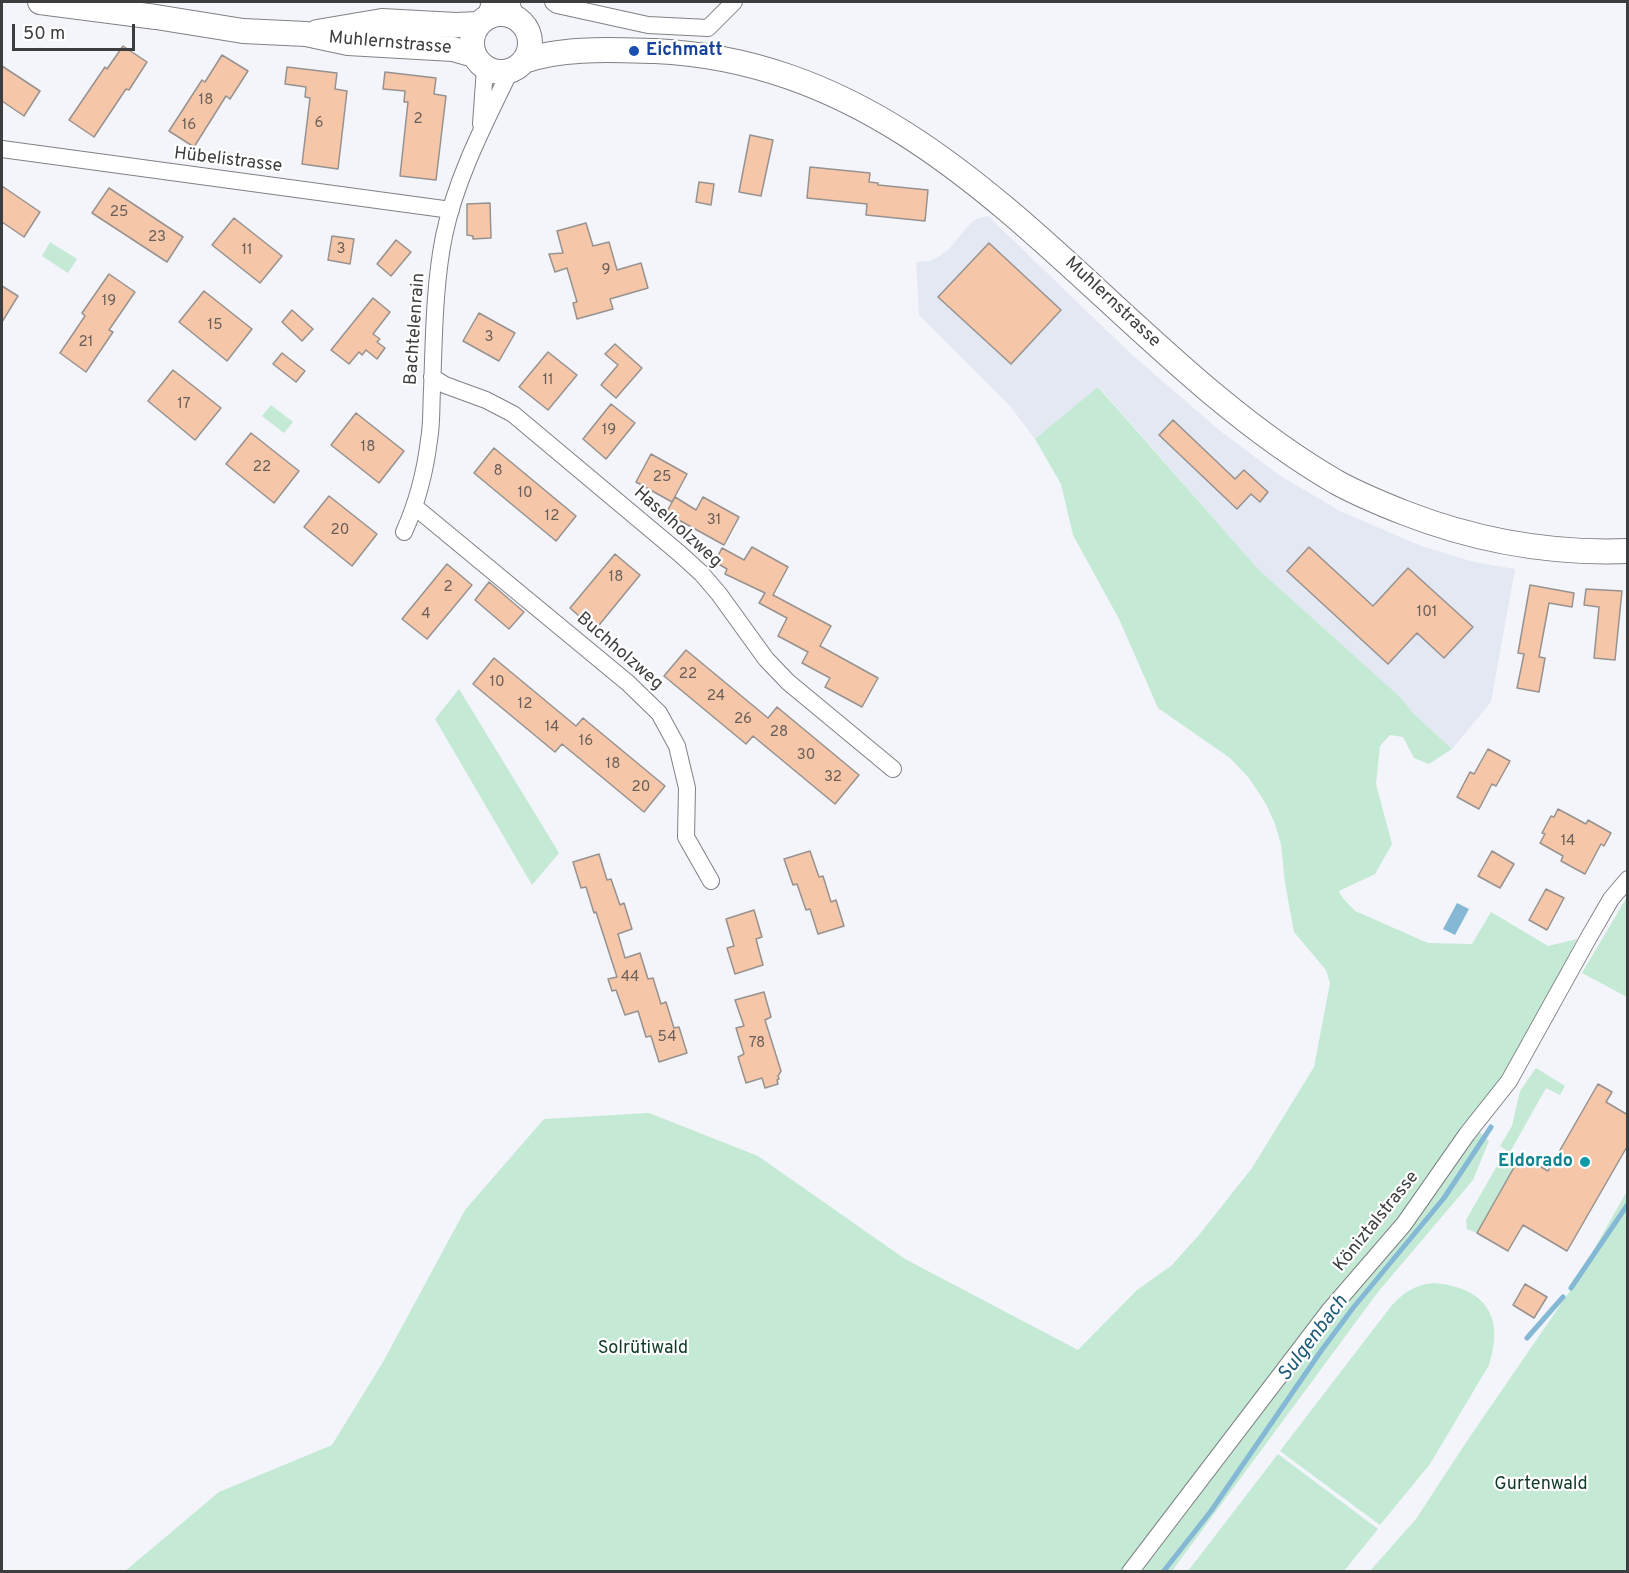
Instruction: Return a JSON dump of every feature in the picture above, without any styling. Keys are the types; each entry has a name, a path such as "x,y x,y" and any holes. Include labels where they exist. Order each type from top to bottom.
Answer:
{"street":[{"name":"Muhlernstrasse","path":"39,2 156,16 243,31 306,34 348,43 453,49 496,72 517,66 536,56 598,49 688,54 754,66 819,88 886,122 946,160 1033,230 1158,347 1252,425 1318,471 1359,493 1435,525 1499,542 1563,551 1628,551"},
{"path":"553,2 557,5 648,25 708,28 734,2"},
{"name":"Muhlernstrasse","path":"306,34 382,21 456,25 485,15 500,14 518,17 539,35 598,49"},
{"name":"Muhlernstrasse","path":"479,61 472,39 485,15"},
{"path":"517,66 530,47 518,17"},
{"name":"Bachtelenrain","path":"479,61 480,131"},
{"name":"Bachtelenrain","path":"404,532 415,507 424,475 430,438 436,297 444,237 451,210 480,131 517,66"},
{"name":"Hübelistrasse","path":"2,149 91,163 451,210"},
{"name":"Haselholzweg","path":"432,376 445,385 486,400 513,414 680,553 707,580 766,659 788,682 893,769"},
{"name":"Buchholzweg","path":"415,507 628,683 658,713 672,734 681,758 687,796 686,837 711,881"},
{"name":"Köniztalstrasse","path":"1130,1572 1329,1311 1404,1224 1467,1134 1509,1081 1598,921 1611,899 1628,879"}],"shaded area":[{"path":"988,216 1130,353 1219,430 1279,475 1340,511 1421,546 1474,562 1515,569 1491,702 1452,749 1400,698 1259,570 1099,387 1035,439 1010,406 919,315 916,262 929,261 938,257 949,249 974,220"}],"green space":[{"path":"50,242 77,259 68,273 42,256"},
{"name":"Solrütiwald","path":"1098,387 1259,570 1401,698 1412,712 1452,749 1429,764 1414,758 1403,737 1390,735 1380,746 1376,784 1392,844 1375,874 1339,891 1344,899 1355,911 1428,943 1472,944 1491,912 1548,946 1577,939 1524,1043 1474,1127 1489,1141 1473,1180 1378,1292 1172,1571 124,1572 219,1492 332,1445 383,1362 465,1210 544,1119 649,1113 758,1156 905,1259 1078,1350 1137,1290 1171,1266 1199,1235 1252,1168 1314,1067 1330,983 1326,970 1294,932 1281,844 1266,804 1249,778 1230,758 1158,708 1119,619 1073,535 1061,484 1035,439"},
{"path":"271,405 293,422 284,433 262,416"},
{"path":"459,689 559,853 532,885 435,719"},
{"path":"1627,897 1628,997 1582,973"},
{"path":"1536,1068 1565,1086 1560,1095 1546,1088 1510,1152 1519,1158 1477,1233 1467,1229 1466,1220 1506,1150 1500,1146 1512,1126 1520,1091"},
{"name":"Gurtenwald","path":"1627,1191 1627,1571 1370,1571 1416,1519 1572,1288"},
{"path":"1433,1283 1466,1291 1487,1307 1494,1332 1493,1348 1489,1365 1430,1464 1380,1525 1280,1451 1392,1305 1410,1290 1420,1285"},
{"path":"1278,1454 1378,1529 1344,1571 1188,1571"}],"water":[{"path":"1457,903 1469,909 1455,935 1443,929"}],"building":[{"path":"123,46 147,62 94,137 69,120 105,67 107,69"},
{"path":"222,55 248,71 230,99 226,96 194,147 169,131 202,80 205,82"},
{"path":"2,66 40,91 24,116 2,101"},
{"path":"287,67 337,73 335,89 347,91 338,169 302,164 310,98 305,97 306,87 285,84"},
{"path":"385,72 436,78 434,94 446,96 436,180 400,176 408,102 404,102 405,91 383,89"},
{"path":"750,135 773,140 761,196 739,192"},
{"path":"810,167 870,173 869,182 878,183 878,185 928,190 925,221 866,215 867,204 807,198"},
{"path":"699,182 714,184 711,205 696,202"},
{"path":"2,186 40,212 24,237 2,222"},
{"path":"109,188 183,237 167,262 92,213"},
{"path":"490,203 491,238 473,239 473,236 467,235 467,204"},
{"path":"234,218 282,256 260,283 212,245"},
{"path":"586,223 593,246 609,242 617,270 641,263 648,288 610,299 613,309 577,319 573,303 577,302 567,268 555,272 549,254 563,253 557,231"},
{"path":"332,236 354,239 350,264 328,260"},
{"path":"396,240 411,252 391,276 377,264"},
{"path":"989,243 1061,310 1011,364 938,297"},
{"path":"109,274 135,292 109,330 113,332 86,372 60,353 85,316 82,313"},
{"path":"2,286 18,296 2,322"},
{"path":"204,291 252,329 227,361 179,322"},
{"path":"373,298 390,312 373,334 380,339 377,342 385,348 377,359 366,350 362,355 359,352 349,364 331,350"},
{"path":"292,310 313,329 302,341 282,322"},
{"path":"479,313 515,333 499,361 463,341"},
{"path":"615,344 642,368 616,398 601,385 618,365 605,354"},
{"path":"548,352 577,375 548,410 519,387"},
{"path":"282,353 305,371 296,382 273,364"},
{"path":"173,370 221,408 195,440 148,401"},
{"path":"611,404 635,423 606,459 583,439"},
{"path":"356,413 404,451 379,483 331,445"},
{"path":"1173,420 1235,479 1244,470 1268,492 1260,502 1251,494 1237,509 1159,435"},
{"path":"251,433 299,471 274,503 226,464"},
{"path":"494,448 576,516 556,541 474,473"},
{"path":"651,454 687,474 672,502 636,482"},
{"path":"329,496 377,534 352,566 304,527"},
{"path":"675,497 696,510 703,497 739,517 724,545 666,513"},
{"path":"752,547 788,567 773,595 831,626 820,646 878,678 862,707 825,687 830,678 802,663 808,652 778,636 787,618 759,603 765,593 725,574 727,569 715,562 722,548 744,560"},
{"path":"1309,547 1373,606 1408,568 1473,627 1444,658 1417,633 1388,664 1287,571"},
{"path":"615,554 640,575 595,630 570,608"},
{"path":"447,564 472,585 427,639 402,619"},
{"path":"489,582 524,612 509,629 475,600"},
{"path":"1530,585 1574,593 1572,607 1549,603 1539,657 1545,658 1539,692 1517,688 1524,654 1518,653"},
{"path":"1586,589 1622,591 1615,660 1594,658 1599,607 1584,605"},
{"path":"686,650 768,718 777,707 859,775 835,804 753,736 746,744 664,676"},
{"path":"494,658 576,726 583,718 665,786 644,812 562,744 555,752 473,684"},
{"path":"1488,749 1510,761 1496,786 1492,784 1479,809 1457,797 1470,772 1474,774"},
{"path":"1558,809 1586,824 1588,820 1611,833 1604,846 1601,844 1585,874 1561,861 1563,856 1540,843 1545,834 1542,833 1551,816 1554,817"},
{"path":"810,851 819,877 823,876 831,902 836,900 844,926 818,934 810,909 806,910 797,884 793,885 784,859"},
{"path":"1492,851 1514,864 1500,888 1478,876"},
{"path":"599,854 607,880 611,879 620,905 624,903 632,929 618,934 625,958 640,953 648,979 653,978 661,1004 666,1002 674,1028 679,1027 687,1053 659,1062 651,1036 646,1037 638,1011 625,1015 616,990 612,991 608,979 617,977 596,912 594,913 586,887 581,888 573,862"},
{"path":"1546,889 1564,898 1547,930 1529,920"},
{"path":"754,910 762,937 756,939 763,965 735,974 727,948 734,946 726,919"},
{"path":"764,992 771,1017 765,1020 781,1071 777,1080 778,1084 765,1088 762,1078 746,1083 738,1057 744,1054 736,1028 744,1026 735,1000"},
{"name":"Eldorado","path":"1598,1084 1612,1092 1606,1102 1628,1115 1628,1145 1567,1251 1523,1225 1508,1251 1477,1233 1521,1155 1548,1171"},
{"path":"1525,1284 1547,1297 1534,1318 1513,1305"}],"waterway":[{"name":"Sulgenbach","path":"1163,1572 1211,1511 1353,1308 1444,1198 1491,1127"},
{"path":"1571,1288 1628,1204"},
{"path":"1527,1338 1563,1297"}],"place":[{"name":"Eichmatt","path":"634,51"},
{"name":"Eldorado","path":"1585,1162"}]}
